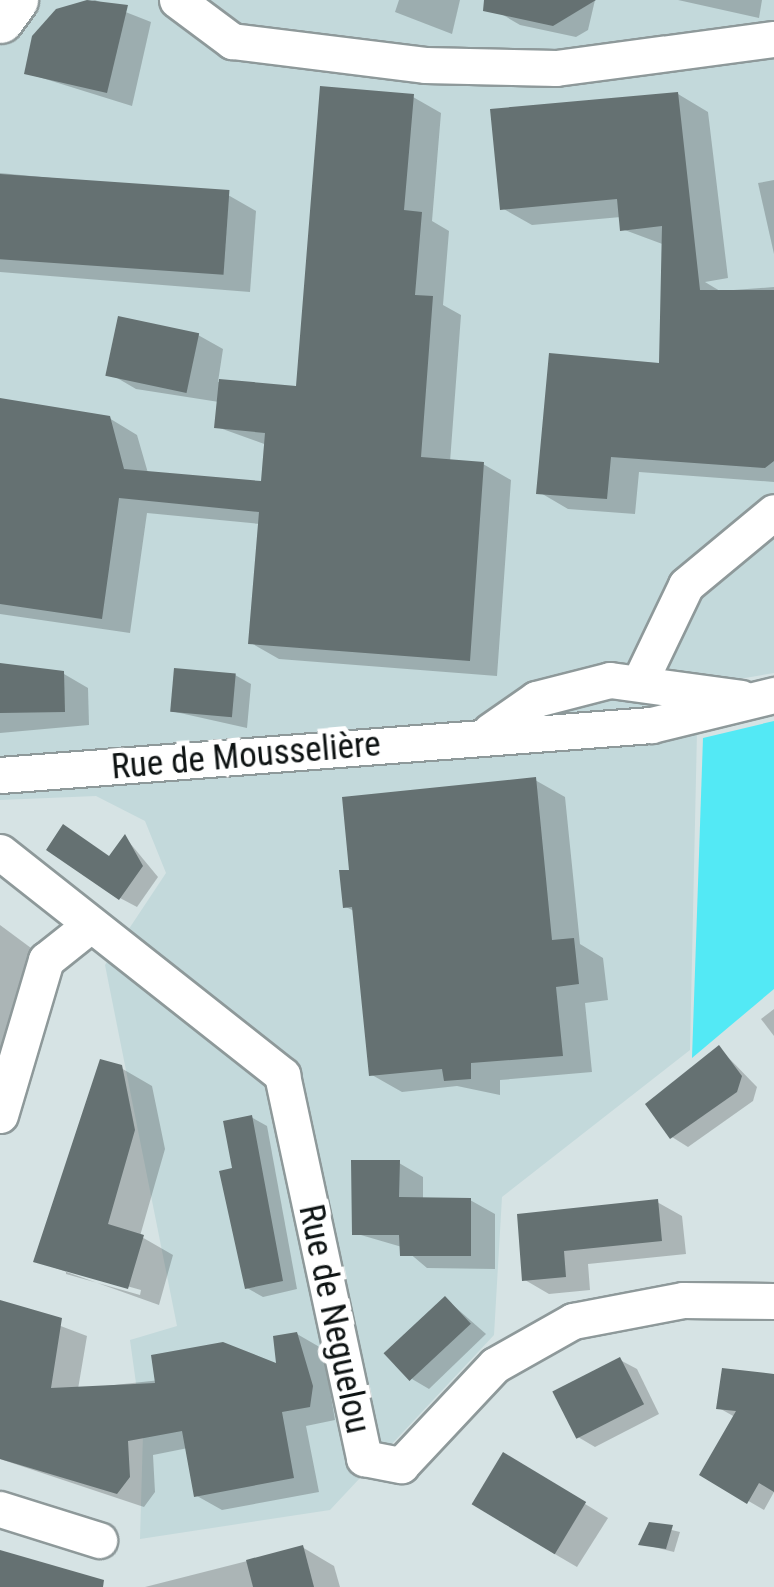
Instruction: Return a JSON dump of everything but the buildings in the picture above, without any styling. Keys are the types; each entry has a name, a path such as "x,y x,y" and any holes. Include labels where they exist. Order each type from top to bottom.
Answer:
{"main road":[{"path":"0,20 14,0"}],"street":[{"path":"177,0 232,41 425,64 556,68 774,38"},
{"path":"641,679 686,585 774,512"},
{"name":"Rue de Mousselière","path":"490,731 536,699 641,679 760,697"},
{"name":"Rue de Mousselière","path":"0,774 490,731 651,725 760,697"},
{"name":"Rue de Neguelou","path":"0,852 282,1075 364,1458 401,1465 495,1365 572,1321 684,1300 774,1302"},
{"path":"0,1115 46,960 90,925"},
{"path":"0,1509 99,1540"}],"shaded area":[{"path":"22,0 774,0 774,673 698,686 690,1050 502,1197 494,1335 330,1510 140,1539 143,1434 130,1340 177,1326 105,965 166,873 145,821 96,796 0,800 0,41"},
{"path":"774,721 774,989 692,1058 703,738"}]}
